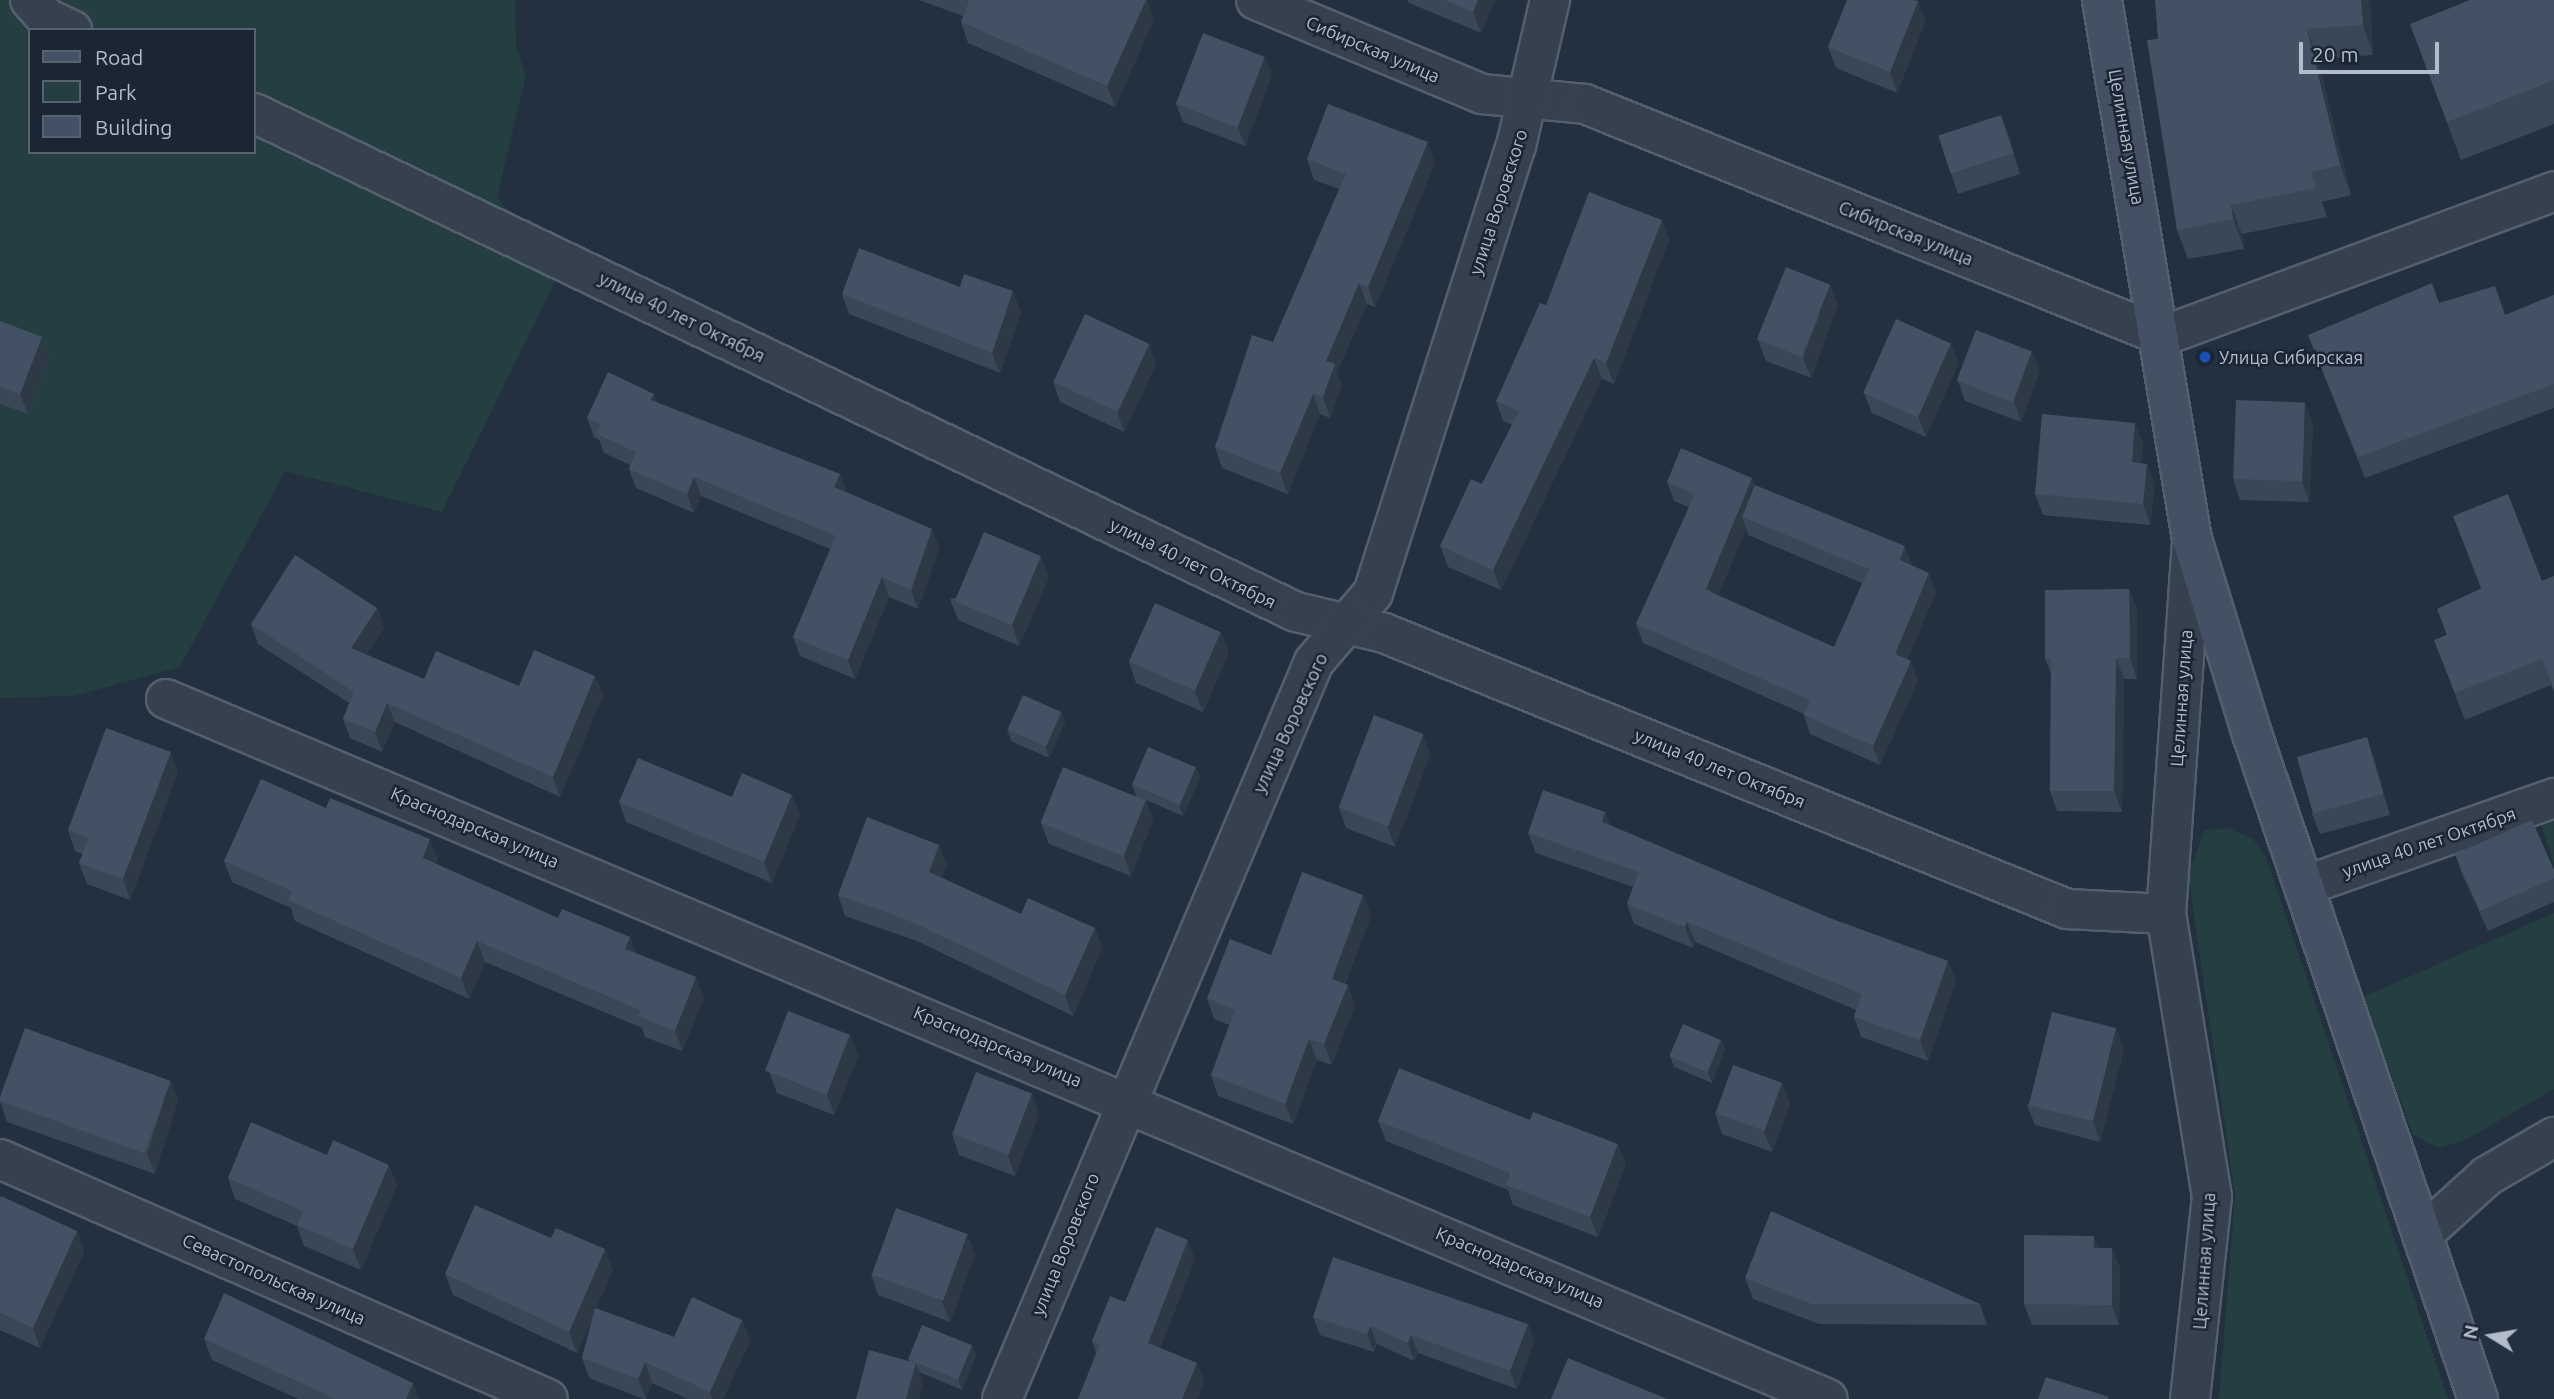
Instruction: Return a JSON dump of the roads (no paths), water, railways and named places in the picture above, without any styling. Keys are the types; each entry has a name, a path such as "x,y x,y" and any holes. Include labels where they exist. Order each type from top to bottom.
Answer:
{"street":[{"path":"30,0 46,18 68,28"},
{"name":"Сибирская улица","path":"1256,0 1482,94 1585,104 2163,336"},
{"name":"улица Воровского","path":"1002,1399 1125,1098 1314,662 1341,624 1373,593 1530,97 1550,0"},
{"name":"Целинная улица","path":"2102,0 2163,336 2192,539 2166,914 2212,1197 2190,1399"},
{"name":"улица 40 лет Октября","path":"256,114 1296,612 1384,633 2067,909 2166,914"},
{"path":"2163,336 2554,191"},
{"path":"2192,539 2304,886 2478,1399"},
{"name":"Краснодарская улица","path":"166,699 1125,1098 1828,1399"},
{"name":"улица 40 лет Октября","path":"2304,886 2554,798"},
{"path":"2422,1235 2487,1176 2554,1137"},
{"name":"Севастопольская улица","path":"0,1159 548,1399"}],"place":[{"name":"Улица Сибирская","path":"2205,357"}]}
